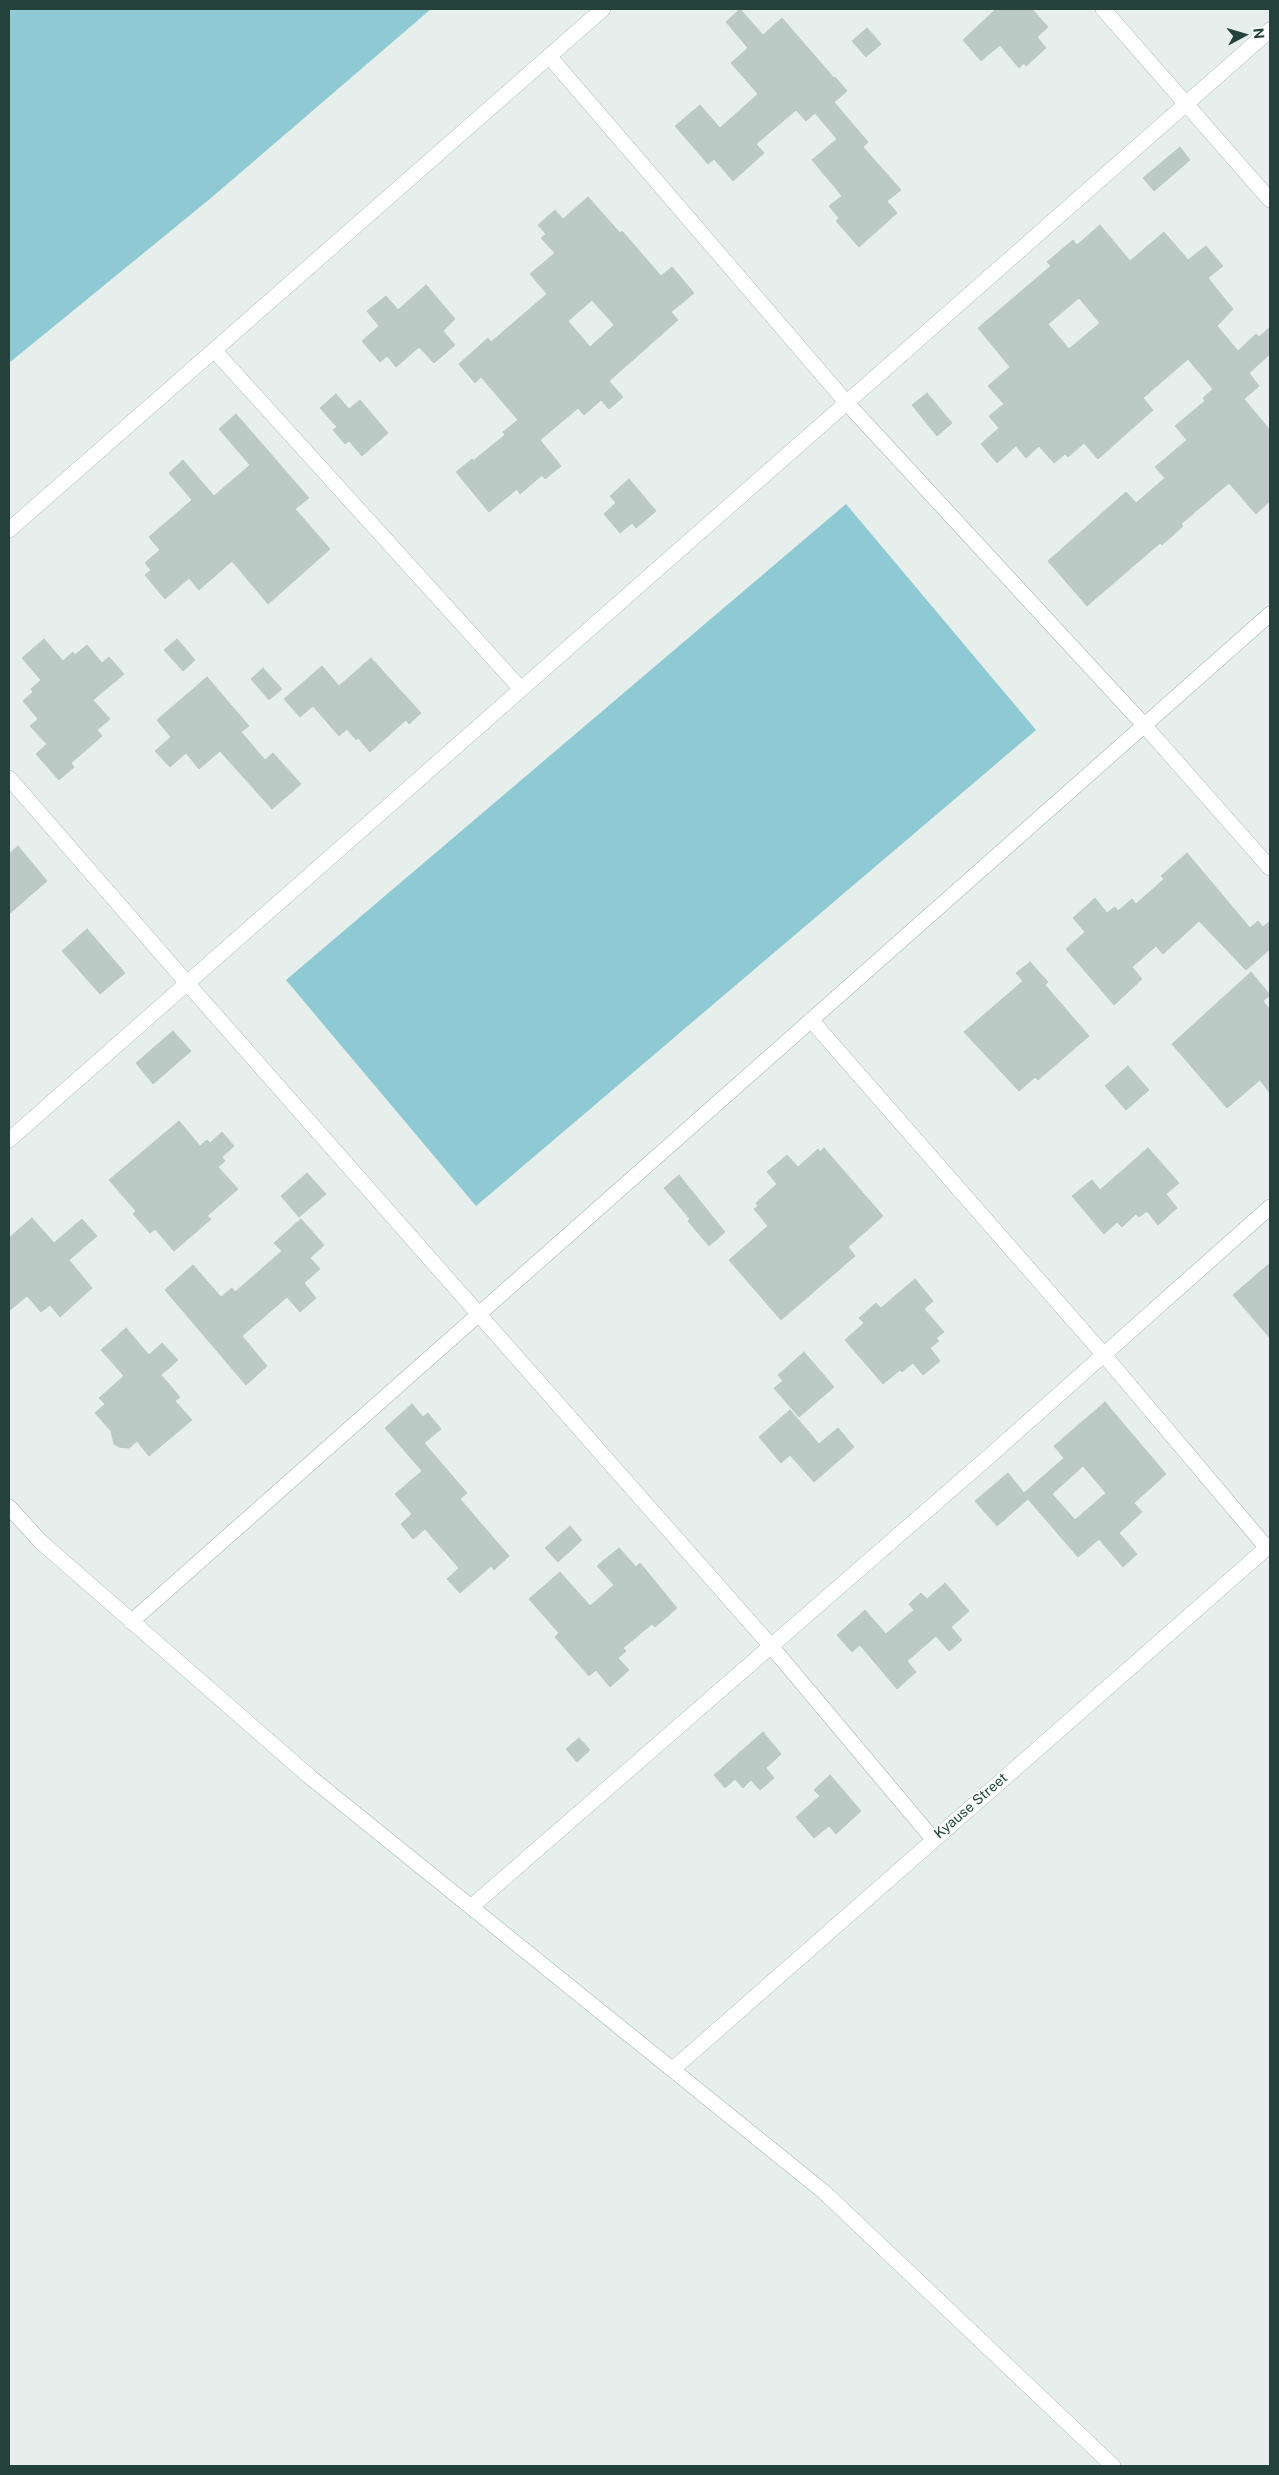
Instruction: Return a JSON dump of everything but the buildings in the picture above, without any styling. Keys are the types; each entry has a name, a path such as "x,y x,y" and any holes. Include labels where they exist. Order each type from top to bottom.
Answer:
{"street":[{"path":"9,530 603,9"},
{"path":"1103,9 1270,200"},
{"path":"9,1140 520,688 1270,30"},
{"path":"549,56 846,402 1144,725 1270,868"},
{"path":"214,350 520,688"},
{"path":"131,1622 1270,614"},
{"path":"9,778 478,1315 771,1646 934,1839"},
{"path":"811,1020 1269,1547"},
{"path":"471,1907 1104,1355 1270,1207"},
{"path":"9,1507 41,1542 310,1777 824,2192 1113,2466"},
{"name":"Kyause Street","path":"673,2069 1269,1547"}],"water":[{"path":"9,9 431,9 211,198 9,363"},
{"path":"846,504 1036,730 476,1206 286,980"}]}
